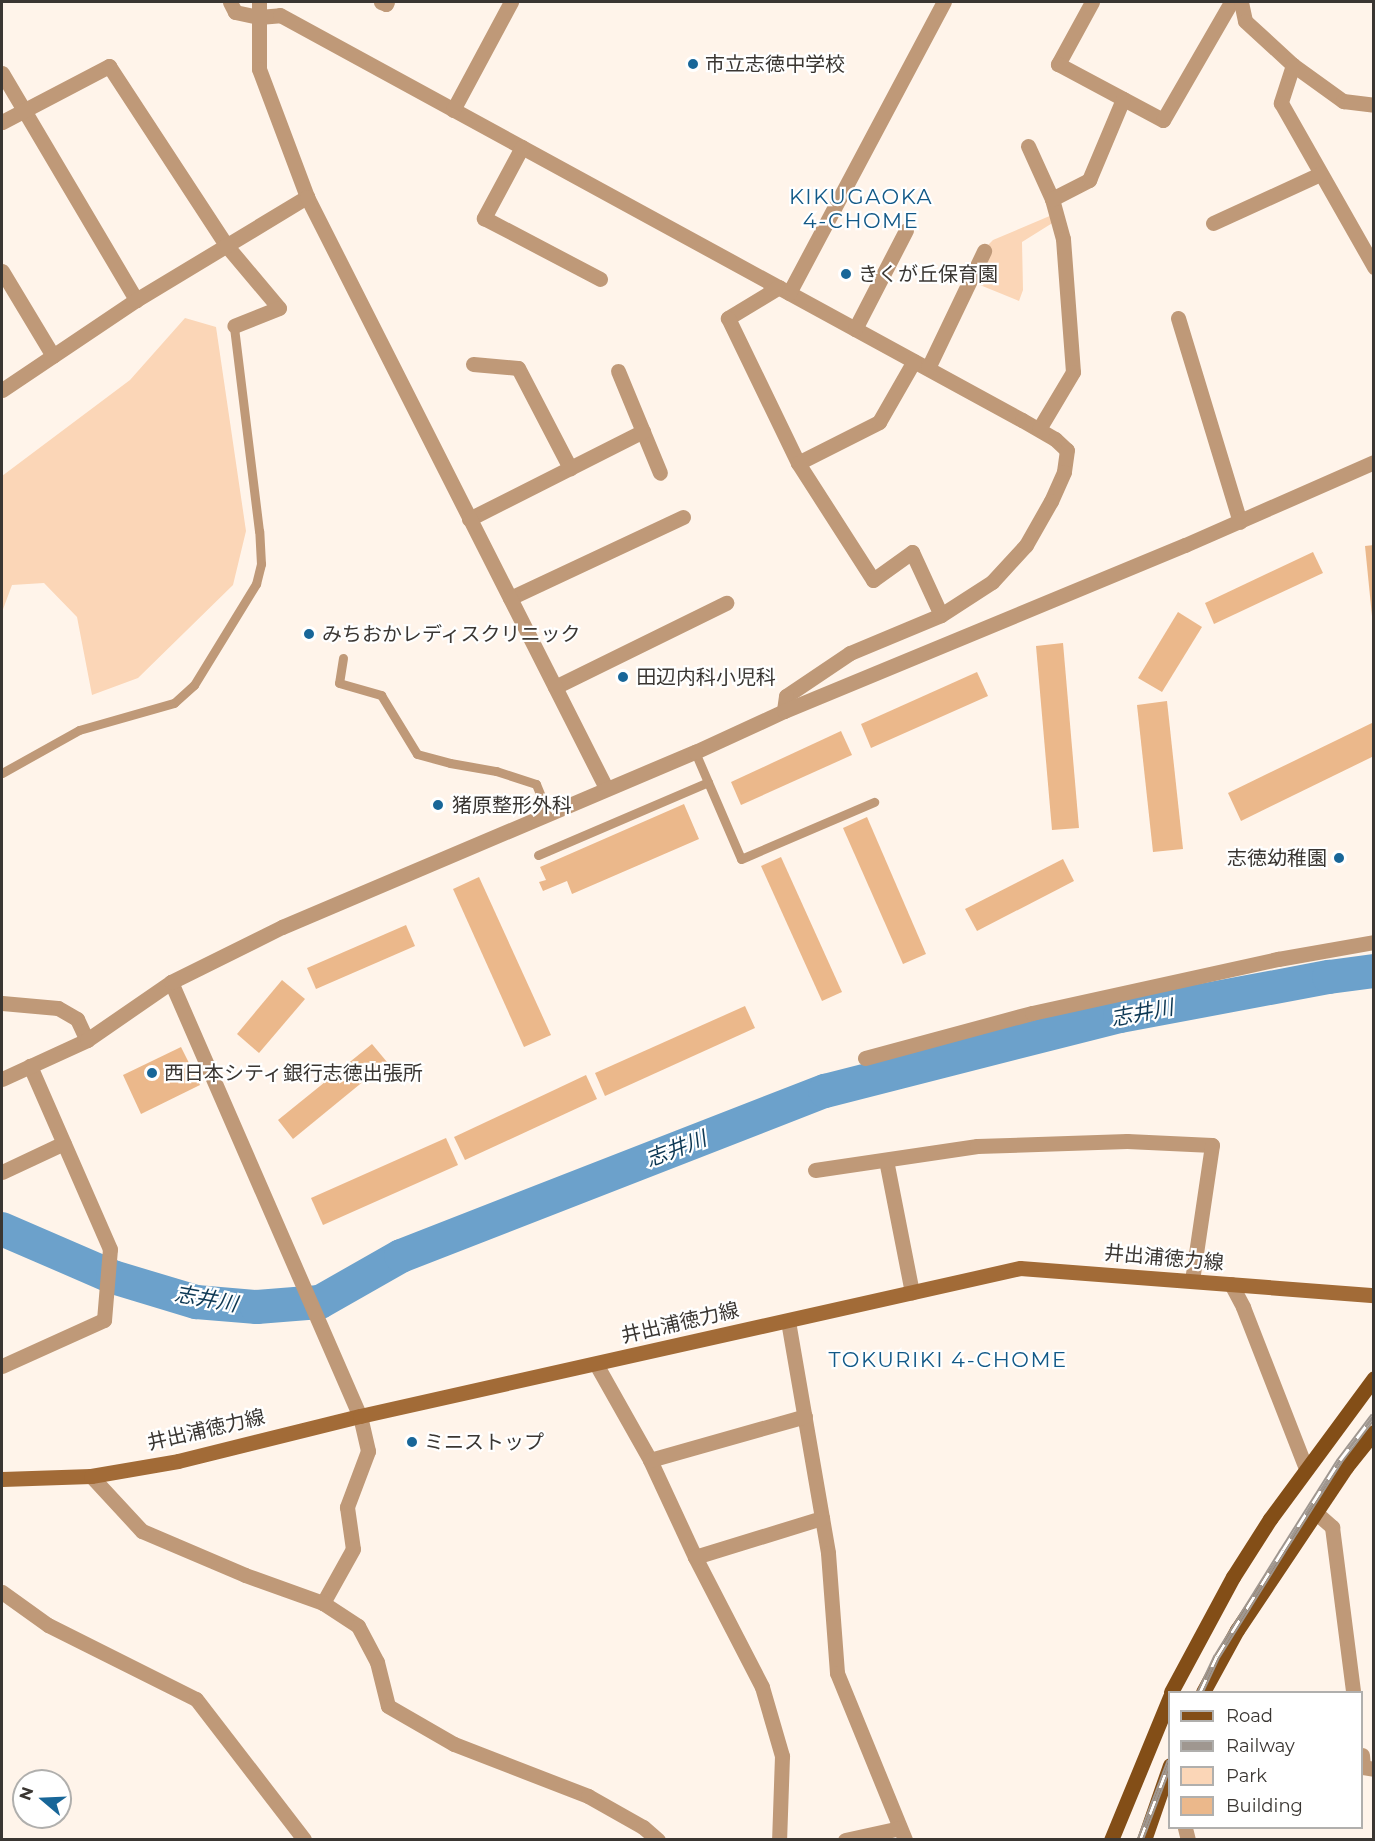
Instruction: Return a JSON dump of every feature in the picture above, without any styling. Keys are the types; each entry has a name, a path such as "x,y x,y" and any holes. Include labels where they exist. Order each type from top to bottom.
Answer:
{"main road":[{"name":"井出浦徳力線","path":"2,1479 91,1476 178,1461 360,1416 1020,1268 1374,1295"},
{"path":"1172,1691 1233,1577 1306,1469 1374,1378"},
{"path":"1204,1691 1237,1630 1315,1512 1374,1432"},
{"path":"1111,1839 1168,1699"},
{"path":"1144,1839 1168,1771"}],"street":[{"path":"230,2 235,12 259,9 280,15 1039,429 1067,450 1064,472 1051,501 1026,545 992,582 941,615 850,654 786,696 784,711"},
{"path":"381,2 386,4 387,2"},
{"path":"453,110 511,2"},
{"path":"941,615 912,552 873,580 798,463 728,318 784,290 944,2"},
{"path":"1092,2 1059,64 1162,120 1231,2"},
{"path":"1241,2 1245,21 1293,65 1343,101 1374,105"},
{"path":"259,9 259,69 307,197 606,788"},
{"path":"1293,65 1281,103 1374,267"},
{"path":"2,122 109,66 226,245 279,308 234,326"},
{"path":"2,73 136,300"},
{"path":"1052,199 1089,180 1123,99"},
{"path":"1028,146 1052,199 1063,239 1073,372 1039,429"},
{"path":"522,147 484,218 600,279"},
{"path":"1214,223 1320,174"},
{"path":"2,390 136,300 307,197"},
{"path":"855,329 906,230"},
{"path":"928,368 984,251"},
{"path":"2,271 53,356"},
{"path":"1178,318 1240,522"},
{"path":"798,463 879,422 914,361"},
{"path":"473,364 518,368 570,468"},
{"path":"618,371 660,473"},
{"path":"470,519 643,431"},
{"path":"2,1079 87,1040 171,982 282,927 695,752 784,711 1240,522 1374,462"},
{"path":"510,598 683,517"},
{"path":"555,687 726,603"},
{"path":"865,1058 1032,1013 1278,959 1374,942"},
{"path":"171,982 360,1416 368,1451 347,1506 352,1549 323,1603"},
{"path":"2,1003 58,1008 77,1019 87,1040"},
{"path":"2,1366 104,1320 110,1249 30,1066"},
{"path":"814,1170 977,1146 1127,1141 1212,1145 1192,1281"},
{"path":"2,1172 64,1143"},
{"path":"886,1160 912,1292"},
{"path":"1231,1284 1243,1307 1306,1469"},
{"path":"788,1321 833,1591 837,1673 903,1834 844,1839"},
{"path":"596,1364 650,1460 695,1557 762,1687 782,1756 779,1839"},
{"path":"650,1460 805,1416"},
{"path":"91,1476 142,1531 244,1575 323,1603 358,1626 377,1662 388,1706 454,1744 588,1796 643,1827 658,1839"},
{"path":"1315,1512 1332,1527 1353,1691"},
{"path":"695,1557 822,1518"},
{"path":"2,1592 48,1625 196,1699 304,1839"}],"lane":[{"path":"2,773 79,730 174,703 194,685 256,584 261,564 259,531 234,326"},
{"path":"343,658 339,683 381,695 417,754 450,764 496,771 536,784 548,813"},
{"path":"695,752 741,859 874,802"},
{"path":"538,855 708,782"}],"green space":[{"path":"1052,215 1054,222 1022,242 1023,290 1019,301 975,283 988,245 993,240"},
{"path":"185,318 216,327 246,531 233,585 138,678 92,695 77,617 44,583 12,585 2,612 2,476 130,380"}],"building":[{"path":"1374,545 1374,616 1372,616 1365,546"},
{"path":"1313,552 1323,573 1214,624 1205,603"},
{"path":"1178,612 1202,627 1162,692 1138,678"},
{"path":"1063,643 1079,828 1052,830 1036,646"},
{"path":"977,672 988,696 871,748 861,724"},
{"path":"1167,701 1183,849 1153,852 1137,705"},
{"path":"1374,722 1374,756 1241,821 1228,793"},
{"path":"841,731 852,755 741,805 731,782"},
{"path":"684,804 699,839 572,894 567,881 543,891 539,882 546,880 540,867"},
{"path":"867,817 926,954 903,964 843,828"},
{"path":"781,857 842,992 822,1001 761,866"},
{"path":"1063,859 1074,881 977,931 965,909"},
{"path":"479,877 551,1035 524,1047 453,889"},
{"path":"406,925 415,946 316,989 307,968"},
{"path":"282,980 305,999 259,1053 237,1034"},
{"path":"745,1006 755,1028 605,1096 595,1073"},
{"path":"372,1044 387,1062 293,1139 278,1120"},
{"path":"181,1047 200,1085 141,1114 123,1075"},
{"path":"586,1075 597,1099 465,1160 454,1137"},
{"path":"446,1138 458,1165 323,1225 311,1198"}],"waterway":[{"name":"志井川","path":"2,1229 113,1277 196,1302 257,1307 320,1302 401,1256 825,1091 1120,1016 1329,977 1374,971"}],"railway":[{"path":"1200,1691 1217,1656 1283,1550 1340,1460 1374,1415"},
{"path":"1140,1840 1168,1766"}],"place":[{"name":"市立志徳中学校","path":"693,64"},
{"name":"きくが丘保育園","path":"846,274"},
{"name":"みちおかレディスクリニック","path":"309,634"},
{"name":"田辺内科小児科","path":"623,677"},
{"name":"猪原整形外科","path":"438,805"},
{"name":"志徳幼稚園","path":"1339,858"},
{"name":"西日本シティ銀行志徳出張所","path":"152,1073"},
{"name":"ミニストップ","path":"412,1442"}],"district":[{"name":"KIKUGAOKA 4-CHOME","path":"861,209"},
{"name":"TOKURIKI 4-CHOME","path":"948,1360"}]}
